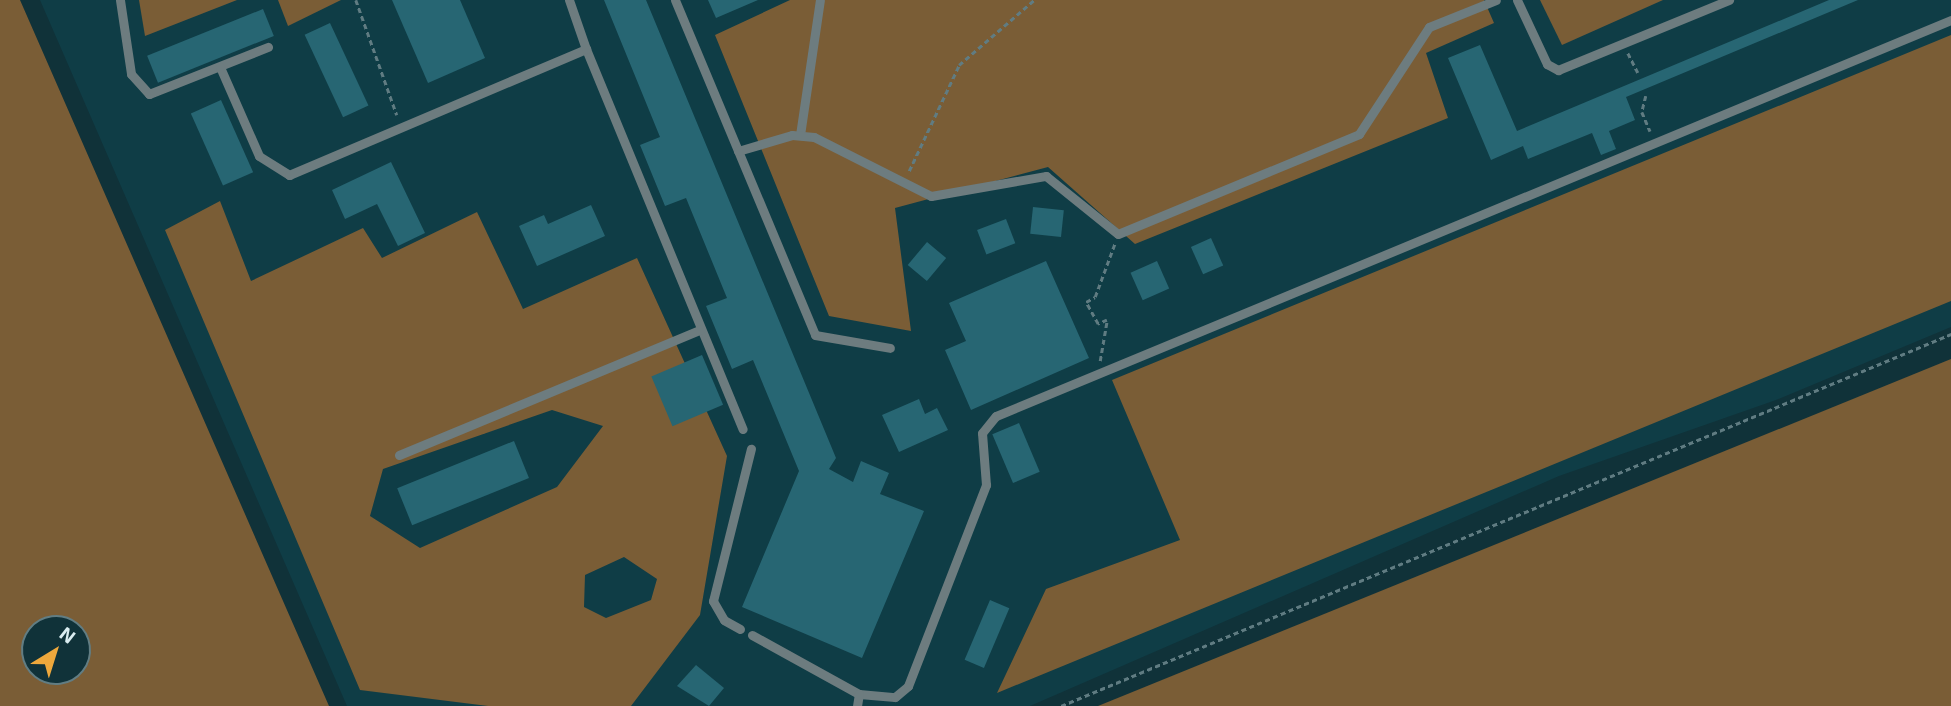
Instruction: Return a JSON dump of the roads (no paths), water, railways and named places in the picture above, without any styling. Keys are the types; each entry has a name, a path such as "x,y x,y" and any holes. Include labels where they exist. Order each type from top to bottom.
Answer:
{"lane":[{"path":"120,0 131,74 149,94 268,47"},
{"path":"569,0 586,49 743,429"},
{"path":"675,0 815,335 890,348"},
{"path":"800,135 820,0"},
{"path":"738,151 800,135 825,141 904,184 948,197 1046,176 1118,233 1359,134 1429,27 1496,0"},
{"path":"1517,0 1553,69 1623,44 1729,0"},
{"path":"752,635 859,694 895,697 908,686 986,485 986,424 1098,374 1656,145 1951,19"},
{"path":"220,67 259,156 271,169 289,175 586,49"},
{"path":"399,454 701,329"},
{"path":"740,629 724,620 713,601 751,449"},
{"path":"857,706 859,694"}]}
